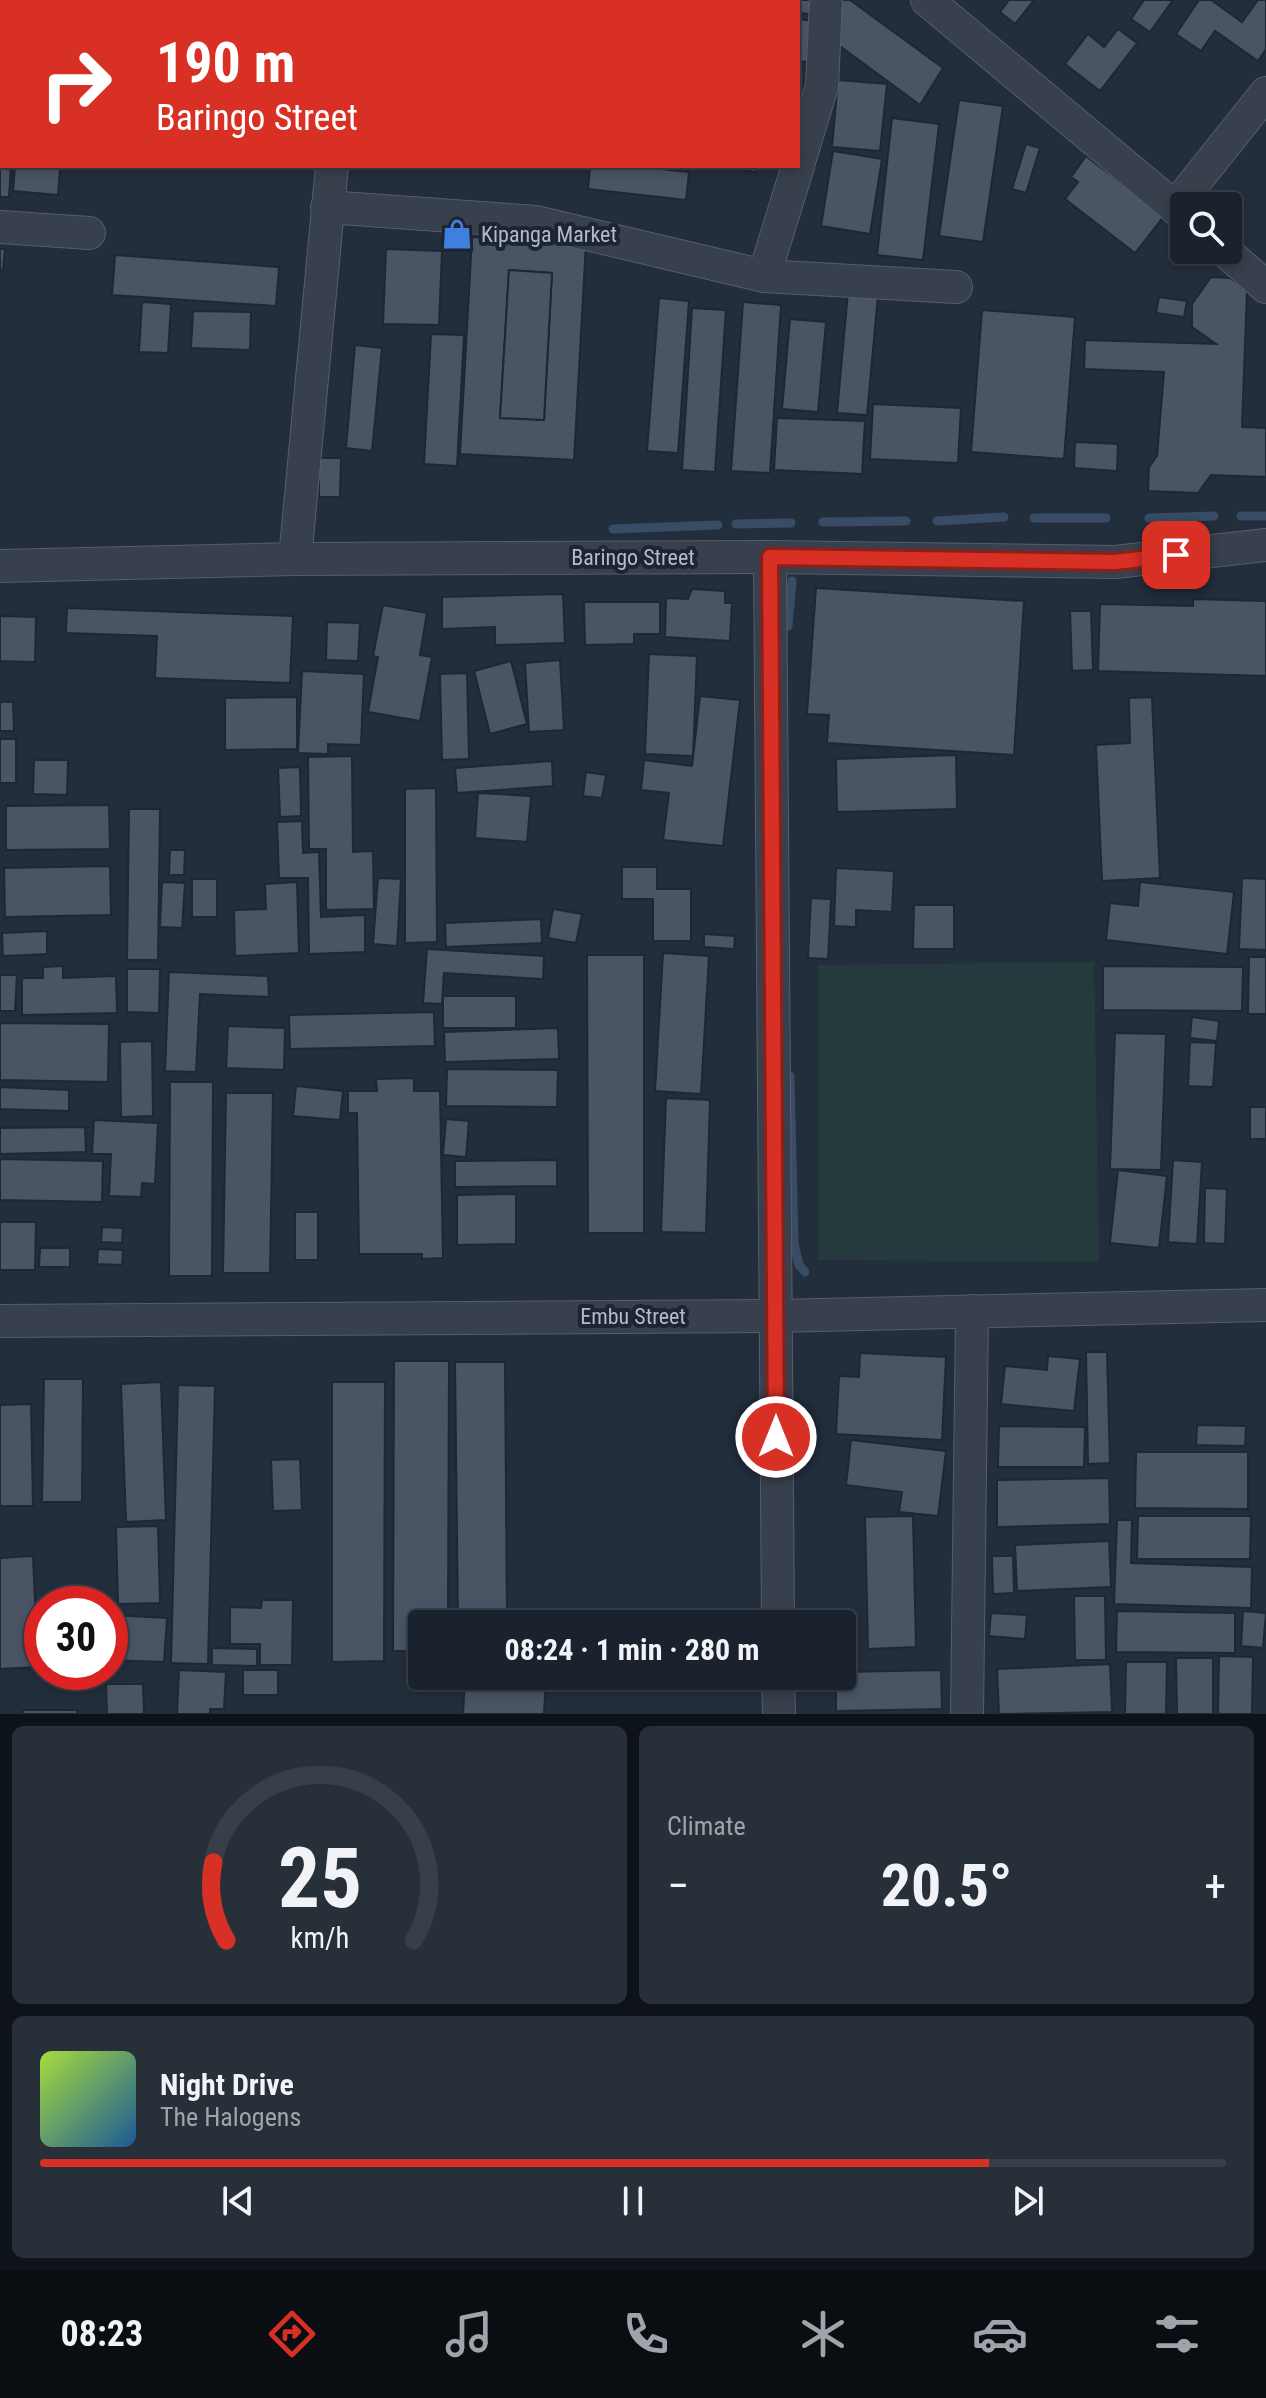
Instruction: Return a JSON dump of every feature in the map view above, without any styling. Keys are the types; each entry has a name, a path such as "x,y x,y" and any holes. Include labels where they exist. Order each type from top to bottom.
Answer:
{"street":[{"path":"800,158 822,86 826,0"},
{"path":"927,0 1170,203"},
{"path":"1193,192 1266,93"},
{"path":"295,559 332,168"},
{"path":"764,276 797,168"},
{"path":"327,207 536,222 764,276 956,287"},
{"path":"0,227 89,233"},
{"path":"1240,264 1266,287"},
{"name":"Baringo Street","path":"0,566 295,559 770,557 1115,562 1266,545"},
{"path":"770,557 778,1610"},
{"name":"Embu Street","path":"0,1321 775,1316 1266,1305"},
{"path":"967,1714 972,1311"},
{"path":"778,1690 779,1714"}],"green space":[{"path":"1094,962 1099,1262 818,1260 818,965"}],"building":[{"path":"800,0 822,0 820,15 800,13"},
{"path":"837,0 850,0 943,68 920,105 833,41"},
{"path":"1009,0 1034,0 1015,24 1000,12"},
{"path":"1144,0 1173,0 1150,32 1131,19"},
{"path":"1199,0 1211,0 1242,22 1258,0 1266,0 1266,49 1258,61 1215,31 1201,51 1176,34"},
{"path":"800,19 813,21 809,62 800,61"},
{"path":"1118,29 1137,43 1100,91 1065,64 1088,34 1104,47"},
{"path":"838,80 887,84 880,151 832,147"},
{"path":"959,100 1003,106 983,242 939,236"},
{"path":"892,118 939,124 923,260 877,255"},
{"path":"1026,144 1040,148 1026,193 1012,189"},
{"path":"833,151 882,159 870,234 821,226"},
{"path":"1086,156 1164,216 1135,253 1065,199 1078,182 1071,177"},
{"path":"0,168 11,168 9,197 0,197"},
{"path":"15,168 60,168 58,195 13,191"},
{"path":"590,168 661,168 689,172 686,200 588,189"},
{"path":"728,168 757,168 756,172"},
{"path":"472,237 586,243 574,460 460,454","holes":["509,270 552,273 544,420 500,418"]},
{"path":"0,249 5,249 3,270 0,270"},
{"path":"386,249 442,251 439,325 383,324"},
{"path":"115,255 279,267 276,306 112,295"},
{"path":"509,270 552,273 544,420 500,418"},
{"path":"1211,277 1230,278 1247,290 1242,427 1266,428 1266,477 1211,475 1198,493 1148,491 1149,467 1157,456 1164,372 1084,369 1085,340 1216,344 1192,327 1192,304"},
{"path":"848,292 878,295 867,415 837,413"},
{"path":"1159,297 1187,301 1184,317 1156,313"},
{"path":"659,298 689,301 678,453 647,451"},
{"path":"142,302 171,304 168,353 139,352"},
{"path":"743,302 781,305 770,473 731,471"},
{"path":"692,308 726,310 715,472 682,470"},
{"path":"982,310 1075,317 1064,459 971,452"},
{"path":"193,311 251,312 250,350 191,348"},
{"path":"790,319 826,322 818,412 782,409"},
{"path":"431,334 464,335 457,466 424,464"},
{"path":"355,345 382,348 372,451 346,448"},
{"path":"873,404 961,408 958,463 870,459"},
{"path":"777,418 865,421 862,474 774,470"},
{"path":"1075,442 1118,444 1117,471 1074,468"},
{"path":"319,458 341,458 340,497 319,497"},
{"path":"816,588 1024,601 1014,755 827,743 829,715 807,714"},
{"path":"692,589 725,591 725,603 732,603 730,641 665,637 666,598 688,599"},
{"path":"563,594 565,643 495,645 495,627 442,629 442,597"},
{"path":"1193,599 1266,601 1266,676 1098,671 1100,604 1193,606"},
{"path":"584,602 660,602 660,634 634,634 634,644 585,645"},
{"path":"383,605 427,613 420,655 432,657 420,721 368,712 378,657 373,656"},
{"path":"67,608 293,616 290,683 155,678 157,636 66,633"},
{"path":"1070,611 1091,611 1093,670 1072,671"},
{"path":"0,616 36,617 35,662 0,661"},
{"path":"327,622 360,623 358,661 326,660"},
{"path":"649,654 697,656 693,756 645,754"},
{"path":"560,660 564,730 529,732 525,663"},
{"path":"511,661 527,724 490,734 474,671"},
{"path":"302,671 364,674 361,745 328,744 328,754 298,753"},
{"path":"467,673 469,759 442,760 440,674"},
{"path":"700,696 740,700 723,846 663,840 669,793 641,790 644,760 692,766"},
{"path":"297,697 297,749 225,750 225,698"},
{"path":"1152,697 1160,878 1102,881 1096,745 1130,743 1129,698"},
{"path":"0,702 13,702 14,731 0,731"},
{"path":"0,739 16,739 16,783 0,783"},
{"path":"956,755 957,809 837,812 836,759"},
{"path":"352,756 353,852 373,851 374,909 326,910 326,849 309,849 308,757"},
{"path":"34,760 68,760 67,795 33,794"},
{"path":"552,761 553,786 457,793 455,768"},
{"path":"300,767 301,816 280,817 278,768"},
{"path":"586,772 606,775 602,798 583,796"},
{"path":"436,788 437,942 405,943 405,789"},
{"path":"478,793 531,796 527,842 475,838"},
{"path":"109,805 110,849 6,850 6,806"},
{"path":"129,809 160,809 158,960 127,960"},
{"path":"302,821 303,853 319,852 321,917 365,915 365,952 309,954 308,878 279,878 277,822"},
{"path":"170,850 185,850 184,875 169,875"},
{"path":"110,866 111,915 5,917 4,868"},
{"path":"622,867 657,867 657,889 691,889 691,941 653,941 653,899 622,899"},
{"path":"836,868 894,871 892,912 856,910 856,927 834,926"},
{"path":"378,878 401,879 397,946 373,944"},
{"path":"1242,878 1266,879 1266,950 1239,949"},
{"path":"192,879 217,879 217,917 192,917"},
{"path":"162,882 185,883 182,928 160,927"},
{"path":"297,882 299,953 235,956 234,910 266,909 265,884"},
{"path":"1140,882 1234,892 1227,954 1106,940 1110,903 1138,906"},
{"path":"811,898 831,899 828,959 808,958"},
{"path":"914,905 954,905 954,949 913,949"},
{"path":"553,909 582,914 576,943 548,938"},
{"path":"541,919 542,943 446,947 445,923"},
{"path":"47,931 47,954 3,956 2,933"},
{"path":"704,934 735,936 734,949 704,947"},
{"path":"427,949 544,956 543,979 444,973 442,1004 423,1003"},
{"path":"663,953 709,956 701,1094 655,1091"},
{"path":"587,955 644,955 644,1233 588,1233"},
{"path":"1249,957 1266,957 1266,1014 1248,1014"},
{"path":"63,966 63,978 116,976 117,1013 22,1015 22,978 43,978 43,967"},
{"path":"1103,966 1243,967 1242,1011 1103,1010"},
{"path":"127,969 160,969 159,1013 127,1012"},
{"path":"169,972 268,976 269,997 200,994 196,1072 165,1071"},
{"path":"0,975 17,975 15,1011 0,1011"},
{"path":"443,996 516,996 516,1028 443,1028"},
{"path":"434,1012 435,1046 290,1049 289,1015"},
{"path":"1192,1017 1219,1021 1217,1041 1190,1038"},
{"path":"0,1023 109,1024 108,1082 0,1080"},
{"path":"228,1026 285,1028 284,1070 226,1068"},
{"path":"558,1028 559,1059 445,1062 444,1032"},
{"path":"1115,1033 1166,1034 1161,1170 1110,1169"},
{"path":"152,1041 153,1116 121,1117 120,1042"},
{"path":"1190,1042 1216,1043 1213,1087 1188,1086"},
{"path":"447,1069 558,1070 557,1107 446,1106"},
{"path":"414,1078 414,1091 440,1091 443,1258 422,1259 422,1254 359,1254 357,1113 348,1113 348,1091 377,1091 376,1079"},
{"path":"170,1082 213,1082 212,1276 169,1276"},
{"path":"296,1086 343,1091 340,1120 293,1116"},
{"path":"0,1087 69,1090 69,1111 0,1109"},
{"path":"226,1093 273,1093 270,1273 223,1273"},
{"path":"666,1098 710,1100 706,1233 661,1232"},
{"path":"1250,1107 1266,1107 1266,1139 1250,1139"},
{"path":"446,1119 469,1121 466,1157 443,1155"},
{"path":"94,1120 158,1123 155,1184 142,1183 141,1197 109,1196 111,1154 92,1154"},
{"path":"85,1127 86,1152 0,1154 0,1128"},
{"path":"0,1159 103,1161 102,1202 0,1200"},
{"path":"557,1160 557,1186 455,1187 455,1161"},
{"path":"1173,1160 1202,1162 1197,1244 1168,1242"},
{"path":"1118,1170 1167,1176 1159,1248 1110,1243"},
{"path":"1205,1188 1227,1189 1225,1244 1204,1243"},
{"path":"516,1194 516,1244 457,1245 457,1195"},
{"path":"295,1212 318,1212 318,1260 295,1260"},
{"path":"0,1222 36,1222 35,1270 0,1270"},
{"path":"102,1227 123,1228 122,1243 101,1242"},
{"path":"40,1248 70,1248 70,1267 39,1267"},
{"path":"98,1249 123,1250 122,1265 97,1264"},
{"path":"1086,1352 1107,1352 1110,1463 1088,1464"},
{"path":"860,1353 946,1357 942,1440 836,1434 839,1376 859,1377"},
{"path":"1048,1356 1080,1359 1074,1411 1001,1404 1005,1366 1047,1370"},
{"path":"394,1361 449,1361 448,1610 408,1610 408,1651 393,1651"},
{"path":"455,1362 505,1362 507,1610 458,1610"},
{"path":"44,1379 83,1379 82,1502 42,1502"},
{"path":"161,1382 166,1520 126,1522 121,1384"},
{"path":"332,1382 385,1382 384,1661 332,1662"},
{"path":"178,1385 215,1386 208,1664 171,1663"},
{"path":"31,1404 33,1506 0,1506 0,1405"},
{"path":"1197,1425 1246,1426 1245,1446 1196,1445"},
{"path":"999,1426 1085,1427 1084,1467 998,1467"},
{"path":"851,1440 946,1451 938,1516 899,1512 902,1492 846,1485"},
{"path":"1136,1452 1248,1452 1248,1509 1135,1508"},
{"path":"300,1459 302,1510 273,1511 271,1460"},
{"path":"1109,1478 1110,1524 997,1527 997,1480"},
{"path":"913,1516 916,1647 868,1649 865,1517"},
{"path":"1138,1516 1251,1516 1250,1559 1137,1559"},
{"path":"1117,1520 1132,1520 1131,1563 1252,1567 1251,1608 1114,1604"},
{"path":"158,1526 160,1603 128,1604 128,1586 118,1586 116,1527"},
{"path":"1109,1541 1111,1587 1017,1591 1015,1545"},
{"path":"33,1556 34,1586 24,1586 24,1668 0,1669 0,1558"},
{"path":"992,1556 1013,1556 1014,1593 993,1594"},
{"path":"1074,1596 1105,1596 1106,1660 1075,1660"},
{"path":"262,1600 293,1600 292,1665 260,1665 260,1644 230,1644 230,1607 261,1608"},
{"path":"1117,1611 1235,1613 1235,1653 1116,1652"},
{"path":"1243,1611 1266,1613 1263,1648 1241,1646"},
{"path":"991,1613 1027,1615 1025,1639 989,1636"},
{"path":"128,1616 167,1618 164,1662 128,1661"},
{"path":"212,1648 257,1649 257,1666 212,1665"},
{"path":"1219,1656 1253,1657 1252,1714 1218,1714"},
{"path":"1176,1658 1213,1658 1213,1714 1177,1714"},
{"path":"1126,1662 1167,1662 1166,1714 1125,1714"},
{"path":"1110,1664 1112,1712 999,1714 997,1669"},
{"path":"179,1670 226,1672 224,1709 210,1709 210,1714 177,1714"},
{"path":"243,1670 278,1670 278,1695 243,1695"},
{"path":"941,1670 942,1709 836,1711 836,1690 856,1690 856,1672"},
{"path":"128,1684 143,1684 144,1714 107,1714 106,1690 128,1690"},
{"path":"464,1690 545,1690 544,1714 463,1714"},
{"path":"23,1710 77,1710 77,1714 23,1714"}],"waterway":[{"path":"1149,518 1214,516"},
{"path":"1241,516 1266,516"},
{"path":"937,521 1004,517"},
{"path":"1034,518 1106,518"},
{"path":"823,522 906,521"},
{"path":"736,524 791,523"},
{"path":"613,529 718,525"},
{"path":"788,626 792,581"},
{"path":"790,1076 794,1244 799,1265 805,1272"}],"place":[{"name":"Kipanga Market","path":"457,234"}],"route":[{"path":"776,1437 770,557 1115,562 1176,555"}]}
